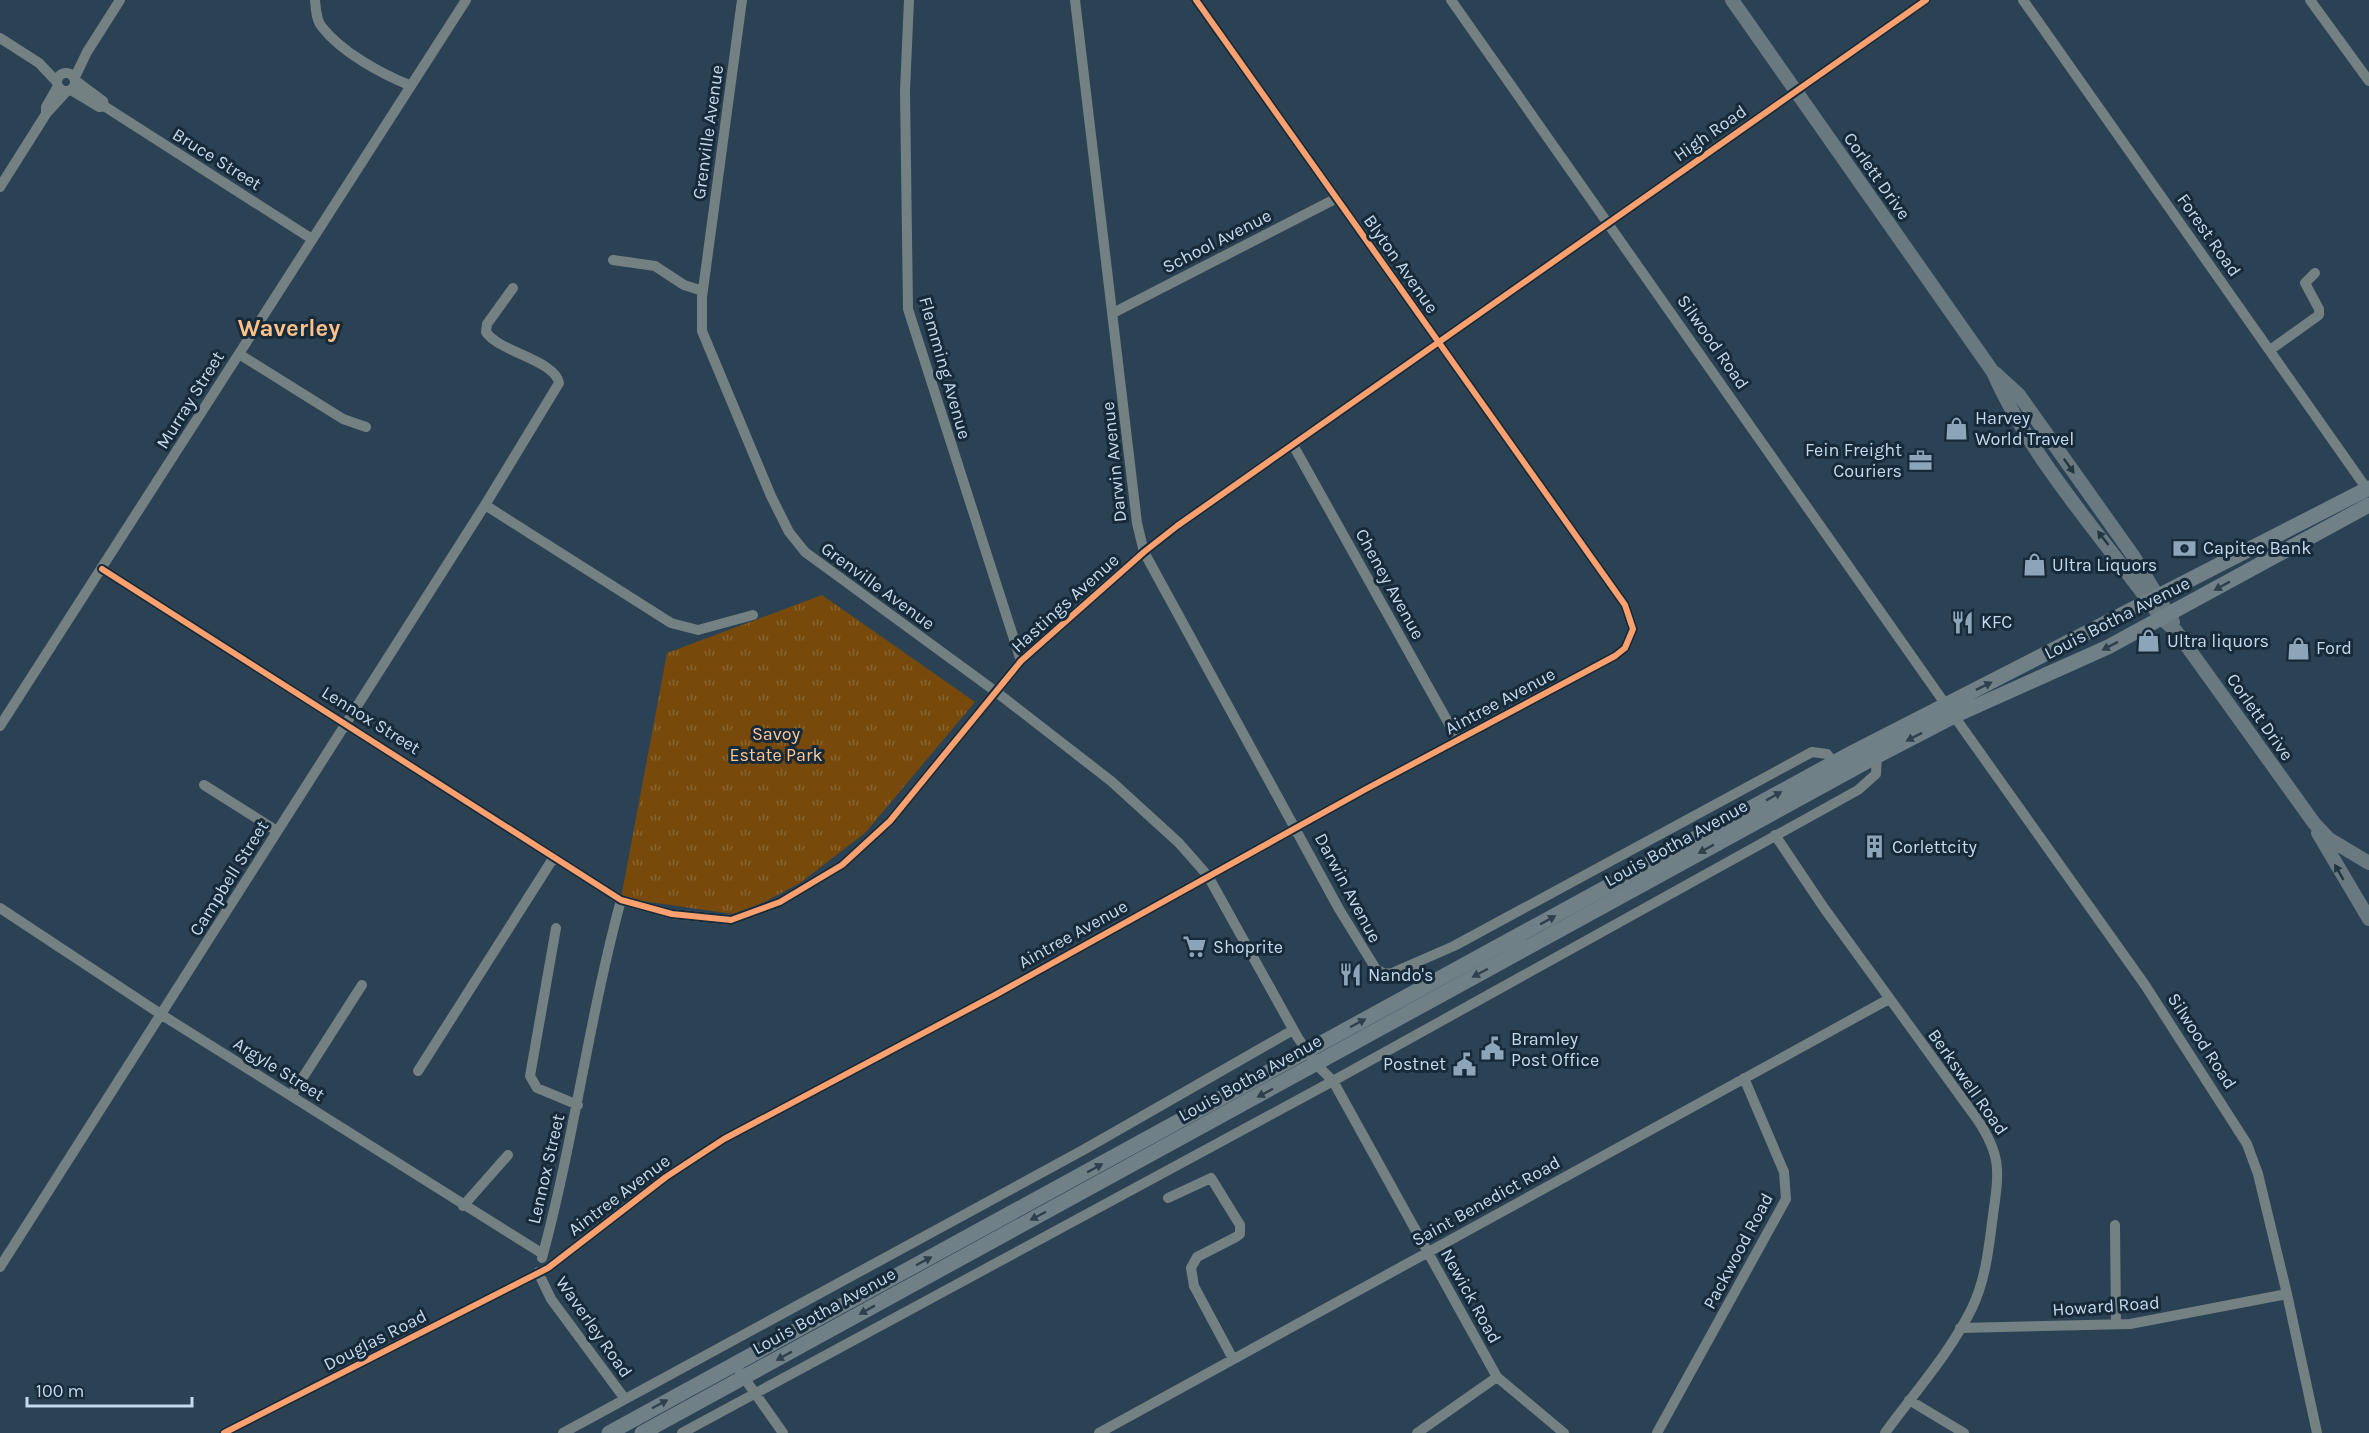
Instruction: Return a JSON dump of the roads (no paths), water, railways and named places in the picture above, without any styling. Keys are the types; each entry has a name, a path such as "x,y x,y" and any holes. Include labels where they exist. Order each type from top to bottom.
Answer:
{"main road":[{"name":"Corlett Drive","path":"1732,0 1993,372 2012,408 2051,470 2155,599 2314,823"},
{"name":"Louis Botha Avenue","path":"642,1433 1877,756 1950,710 2155,599 2368,489"},
{"name":"Louis Botha Avenue","path":"609,1433 1834,762 1950,710 2082,660 2369,505"},
{"path":"2314,823 2329,838 2369,863"},
{"path":"2314,823 2338,870 2369,919"}],"street":[{"path":"0,187 120,0"},
{"path":"315,0 317,19 337,41 383,75 410,85"},
{"name":"Murray Street","path":"0,726 466,0"},
{"name":"Grenville Avenue","path":"742,0 703,291 702,331 789,532 817,563 995,691 1137,803 1179,843 1208,876 1293,1030 1316,1064"},
{"name":"Flemming Avenue","path":"909,0 905,102 908,309 1022,661"},
{"name":"Darwin Avenue","path":"1075,0 1137,523 1144,552 1339,909 1376,969"},
{"name":"Blyton Avenue","path":"1196,0 1625,605 1633,628 1631,638"},
{"name":"Silwood Road","path":"1451,0 2145,985 2241,1133 2258,1174 2317,1433"},
{"name":"High Road","path":"1511,292 1926,0"},
{"name":"Forest Road","path":"2024,0 2368,489"},
{"path":"2310,0 2369,81"},
{"name":"Bruce Street","path":"0,38 67,82 99,107 104,106 312,239"},
{"name":"School Avenue","path":"1113,314 1337,198"},
{"path":"613,260 655,266 684,285 703,291"},
{"path":"2270,350 2319,315 2319,309 2305,283 2315,273"},
{"name":"Campbell Street","path":"0,1267 485,506 559,382 552,371 504,346 486,332 487,324 513,288"},
{"name":"Hastings Avenue","path":"621,900 672,914 723,920 750,915 780,902 842,865 872,840 907,801 995,691 1022,661 1144,552 1511,292"},
{"path":"239,354 343,419 366,427"},
{"name":"Cheney Avenue","path":"1293,445 1458,740"},
{"path":"485,506 671,623 698,630 753,615"},
{"name":"Lennox Street","path":"102,569 347,723 621,900 578,1105 538,1272"},
{"name":"Aintree Avenue","path":"538,1272 570,1252 666,1177 724,1139 995,995 1208,876 1615,656 1625,648 1631,638"},
{"name":"Louis Botha Avenue","path":"1376,969 1385,974 1416,965 1516,915 1806,755 1823,752 1834,762"},
{"path":"682,1433 1333,1081 1868,784 1876,774 1877,756"},
{"path":"204,785 277,831"},
{"name":"Berkswell Road","path":"1775,835 1889,999 1977,1119 1997,1157 1996,1193 1986,1268 1972,1309 1885,1433"},
{"path":"418,1071 554,857"},
{"name":"Argyle Street","path":"0,908 162,1015 463,1206 543,1254"},
{"path":"1516,915 1526,932"},
{"path":"556,928 530,1076 537,1088 578,1105"},
{"path":"1518,952 1528,971"},
{"path":"1416,965 1426,987"},
{"path":"291,1096 362,984"},
{"name":"Saint Benedict Road","path":"1099,1433 1889,999"},
{"name":"Louis Botha Avenue","path":"562,1433 1075,1155 1293,1030"},
{"name":"Newick Road","path":"1316,1064 1333,1081 1497,1377 1564,1433"},
{"name":"Packwood Road","path":"1657,1433 1773,1227 1786,1199 1784,1172 1744,1078"},
{"path":"463,1206 508,1155"},
{"path":"1168,1198 1211,1178 1240,1225 1240,1234 1236,1238 1197,1257 1191,1268 1194,1286 1233,1359"},
{"path":"2115,1225 2116,1324"},
{"name":"Waverley Road","path":"538,1272 556,1305 625,1399"},
{"name":"Douglas Road","path":"224,1433 538,1272"},
{"name":"Howard Road","path":"1960,1328 2116,1324 2167,1319 2287,1294"},
{"path":"735,1364 753,1394 783,1433"},
{"path":"1418,1433 1497,1377"},
{"path":"1909,1400 1964,1433"}],"place":[{"name":"Harvey World Travel","path":"1957,428"},
{"name":"Fein Freight Couriers","path":"1920,460"},
{"name":"Capitec Bank","path":"2185,548"},
{"name":"Ultra Liquors","path":"2034,565"},
{"name":"KFC","path":"1963,622"},
{"name":"Ultra liquors","path":"2149,641"},
{"name":"Ford","path":"2298,648"},
{"name":"Corlettcity","path":"1874,847"},
{"name":"Shoprite","path":"1195,947"},
{"name":"Nando's","path":"1350,975"},
{"name":"Bramley Post Office","path":"1493,1049"},
{"name":"Postnet","path":"1464,1064"}],"district":[{"name":"Waverley","path":"289,328"}],"park label":[{"name":"Savoy Estate Park","path":"776,744"}]}
